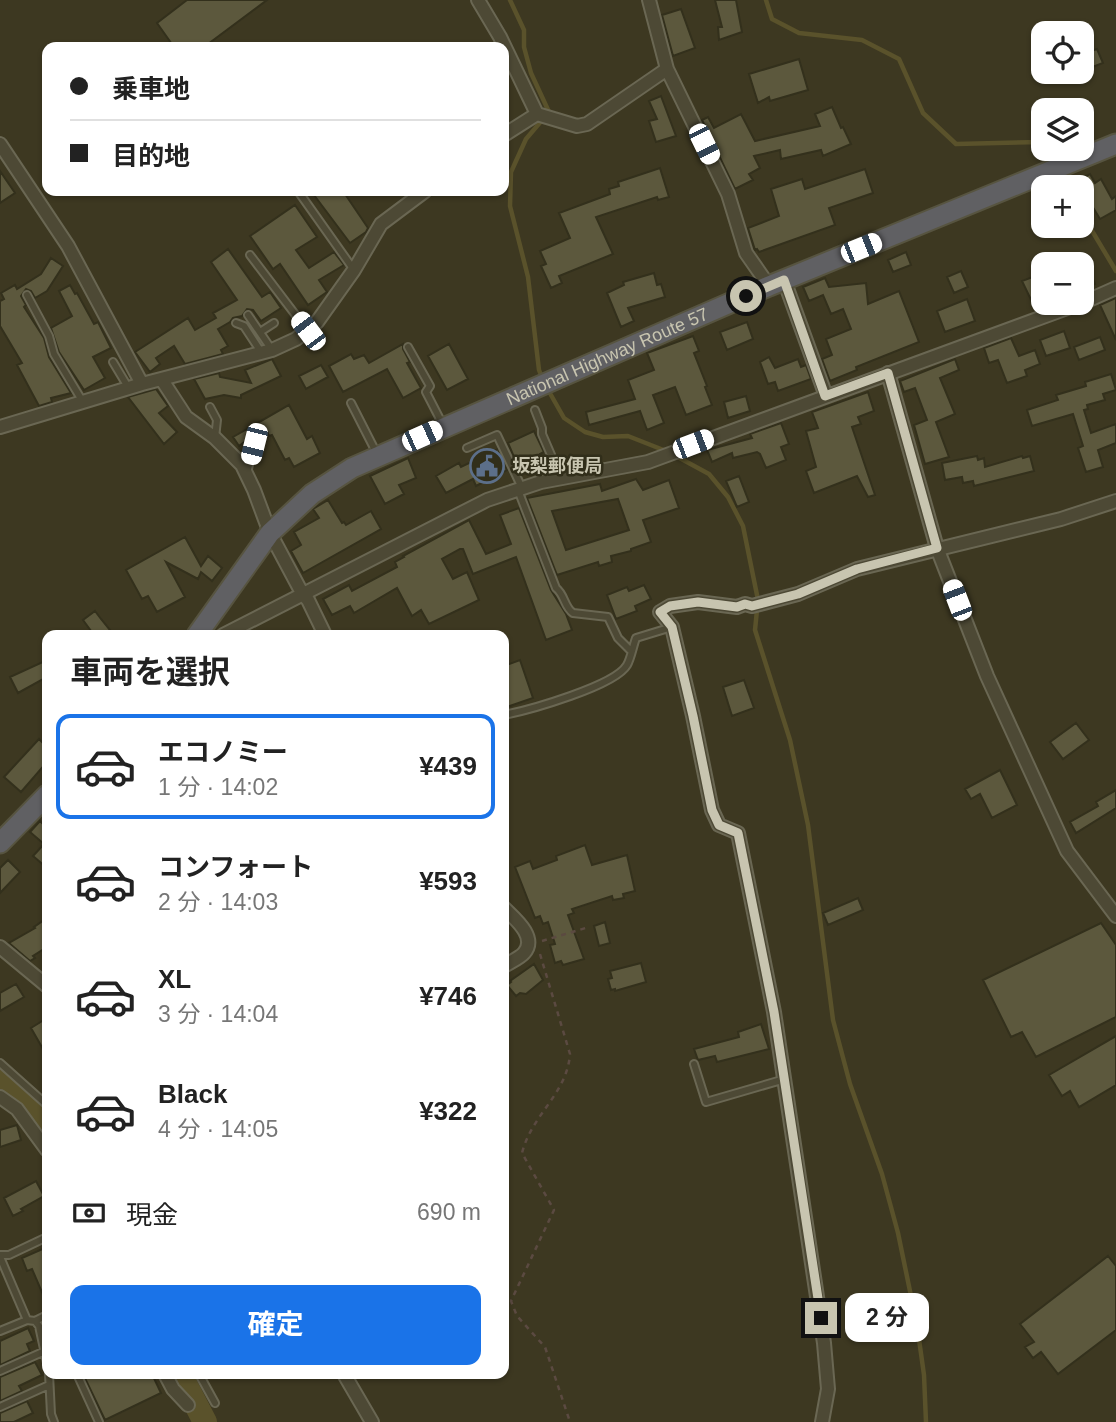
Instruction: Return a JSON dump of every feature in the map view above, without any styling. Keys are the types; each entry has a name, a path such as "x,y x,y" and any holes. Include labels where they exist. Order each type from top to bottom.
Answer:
{"highway":[{"name":"National Highway Route 57","path":"201,630 270,533 312,494 352,468 776,283 1116,144"},
{"path":"0,843 42,800"}],"street":[{"path":"478,0 502,42"},
{"path":"649,0 667,69 728,194 746,253 776,283 825,396"},
{"path":"509,56 537,114 577,126 587,124 667,69"},
{"path":"509,132 537,114"},
{"path":"0,144 68,246 135,386"},
{"path":"0,427 135,386 267,352 308,331 354,271 381,224 418,196"},
{"path":"232,630 487,500 561,478 648,462 1089,300 1115,288"},
{"path":"888,373 937,548 986,676 1068,850 1116,916"},
{"path":"162,380 186,417 236,457 247,475 270,533 323,630"},
{"path":"822,1422 828,1389 824,1343 785,1079 738,833 719,825 712,810 672,627 660,612 670,606 698,602 737,607 745,604 752,606 798,594 857,569 1061,519 1116,501"},
{"path":"509,914 525,932 528,946 524,953 509,963"},
{"path":"0,947 42,982"},
{"path":"0,1097 17,1109 42,1143"},
{"path":"168,1379 188,1405"},
{"path":"347,1379 372,1422"}],"lane":[{"path":"302,196 354,271"},
{"path":"250,255 308,331"},
{"path":"27,295 49,336 54,354 83,402"},
{"path":"248,315 260,332 267,352"},
{"path":"236,323 244,326 267,352"},
{"path":"260,332 274,323"},
{"path":"408,347 430,386 426,392 444,427"},
{"path":"113,362 135,386"},
{"path":"351,403 378,455"},
{"path":"210,407 218,420 215,438"},
{"path":"535,410 561,478"},
{"path":"467,447 497,435 556,588 562,592 569,611 608,617 618,638 631,651"},
{"path":"247,475 254,444 261,436"},
{"path":"509,714 548,705 603,681 627,665 636,638 672,627"},
{"path":"0,1063 42,1101"},
{"path":"694,1064 706,1102 785,1079"},
{"path":"27,1320 0,1256 9,1255 42,1239"},
{"path":"37,1323 42,1319"},
{"path":"0,1331 27,1320 42,1326"},
{"path":"37,1323 42,1340"},
{"path":"0,1371 42,1352"},
{"path":"48,1379 53,1422"},
{"path":"79,1379 99,1422"},
{"path":"202,1379 215,1403"},
{"path":"0,1408 49,1385"}],"path":[{"path":"528,946 589,927"},
{"path":"528,946 539,950 570,1054 569,1069 564,1082 531,1127 522,1153 554,1210 511,1301 517,1316 545,1348 570,1422"}],"building":[{"path":"187,0 267,0 211,42 170,42 157,23"},
{"path":"715,0 736,0 742,32 719,40 718,27 722,27"},
{"path":"681,9 695,48 673,56 662,15"},
{"path":"1097,49 1103,63 1094,66 1094,50"},
{"path":"799,59 808,90 770,101 769,97 758,103 749,74"},
{"path":"661,96 676,136 656,142 649,121 657,119 649,101"},
{"path":"832,107 851,144 823,156 821,150 781,159 780,150 754,156 760,168 749,174 753,180 735,189 702,120 708,117 714,128 741,114 755,141 820,126 815,114"},
{"path":"660,168 669,197 658,200 657,197 596,217 613,254 559,276 562,283 551,288 541,266 546,264 540,251 570,238 559,213 610,194 609,189 619,186 618,182"},
{"path":"865,169 873,193 829,208 835,225 759,252 755,250 748,228 779,216 771,189 802,179 805,189"},
{"path":"0,171 15,193 0,203"},
{"path":"1101,179 1112,199 1116,196 1116,210 1100,219 1094,209 1094,181"},
{"path":"315,196 346,196 368,228 350,243"},
{"path":"295,205 317,237 296,250 309,268 334,252 344,265 319,280 327,292 308,305 280,264 273,269 250,236"},
{"path":"228,249 262,297 270,292 281,308 261,321 253,310 247,309 242,316 233,318 218,329 228,346 221,350 223,354 185,364 174,346 156,358 160,364 150,372 135,352 188,318 195,330 216,318 213,313 237,300 211,262"},
{"path":"906,252 911,265 893,272 888,260"},
{"path":"51,258 63,266 47,291 35,298 31,291 26,289 21,296 26,305 24,307 44,338 49,357 71,393 51,398 52,402 39,406 17,365 22,363 0,326 0,301 4,299 1,293 15,285 17,289 41,274"},
{"path":"961,271 968,287 954,293 947,277"},
{"path":"654,273 657,285 661,284 665,297 628,308 634,321 621,327 607,293 624,285 623,282"},
{"path":"825,278 829,287 866,283 868,304 899,291 919,342 856,367 857,370 830,381 822,359 832,355 826,339 851,329 843,309 831,314 823,295 809,301 803,287"},
{"path":"1031,278 1031,300 1022,281"},
{"path":"70,285 94,324 98,322 111,348 93,357 105,378 84,390 59,352 51,328 72,316 59,291"},
{"path":"1116,298 1116,340 1100,305"},
{"path":"967,299 975,321 945,332 937,311"},
{"path":"747,322 753,339 727,350 720,332"},
{"path":"1064,331 1070,348 1046,356 1040,340"},
{"path":"693,336 699,351 694,353 712,405 686,415 675,387 653,395 664,423 647,430 640,411 589,425 586,412 635,399 628,380 654,370 647,353"},
{"path":"1100,337 1105,350 1079,360 1074,347"},
{"path":"1011,338 1019,356 1035,350 1040,364 1025,370 1027,376 1007,383 998,360 989,363 984,348"},
{"path":"403,344 410,362 407,363 421,388 403,398 387,369 343,392 329,366 351,354 354,359 364,355 369,363"},
{"path":"449,344 468,379 447,390 428,356"},
{"path":"769,357 775,368 798,359 801,367 806,365 811,379 778,391 775,382 768,384 760,362"},
{"path":"272,359 281,376 241,395 241,398 224,395 205,399 194,379 219,373 220,377 251,383 245,370"},
{"path":"955,359 959,370 940,378 955,414 936,422 949,457 925,464 914,425 927,420 915,388 904,392 900,381"},
{"path":"321,365 328,377 306,389 299,376"},
{"path":"1111,374 1116,390 1103,394 1105,400 1087,405 1088,409 1084,410 1091,433 1116,424 1116,443 1098,450 1103,467 1086,472 1078,448 1083,446 1073,414 1032,426 1027,410 1058,400 1056,395 1086,386 1085,382"},
{"path":"156,389 168,406 159,413 177,432 164,444 128,397"},
{"path":"868,392 874,411 858,417 861,424 852,427 875,495 868,497 857,476 814,493 806,471 816,467 806,431 818,428 812,412"},
{"path":"746,396 750,411 728,418 724,402"},
{"path":"289,405 307,439 312,436 320,453 294,467 289,458 285,460 266,429 239,446 233,437"},
{"path":"781,423 789,444 781,447 786,460 766,468 757,452 733,458 732,453 712,462 707,450 752,438 750,434"},
{"path":"534,431 544,452 540,454 543,460 533,464 530,458 517,464 508,443"},
{"path":"498,449 507,470 476,486 473,479 446,493 436,476 459,463 461,467"},
{"path":"977,456 978,460 984,458 985,467 1030,456 1034,471 974,486 973,481 963,483 962,477 945,480 942,463"},
{"path":"408,458 416,478 399,485 404,494 385,504 370,476"},
{"path":"739,476 749,502 737,507 726,481"},
{"path":"636,479 643,490 669,480 679,508 643,520 651,542 611,556 612,562 599,566 598,562 557,575 527,498 600,484 602,491","holes":["618,499 629,530 566,550 552,511"]},
{"path":"328,500 342,523 346,525 371,511 381,529 303,573 291,551 301,545 294,532 319,518 313,509"},
{"path":"519,508 551,590 566,614 572,630 546,640 516,557 473,574 463,549 442,559 453,579 467,572 479,600 429,624 421,610 412,616 397,588 354,613 350,606 332,615 323,599 349,585 352,591 397,567 395,562 403,556 469,520 486,554 511,544 500,515"},
{"path":"185,537 201,566 208,556 222,568 212,581 201,572 198,579 166,562 185,597 157,612 148,596 142,599 126,570"},
{"path":"644,585 651,599 635,606 637,611 616,619 607,595 627,587 629,591"},
{"path":"95,611 110,630 90,630 83,620"},
{"path":"520,660 533,698 509,706 509,664"},
{"path":"42,662 42,680 18,693 10,677"},
{"path":"744,680 754,708 732,716 723,687"},
{"path":"1076,723 1089,740 1063,759 1050,742"},
{"path":"39,739 42,742 42,768 21,792 4,777"},
{"path":"1000,770 1017,805 992,818 980,794 971,799 965,789"},
{"path":"1116,790 1116,808 1076,833 1070,822 1098,806 1096,802"},
{"path":"40,821 42,842 30,832"},
{"path":"585,845 592,865 627,855 635,891 623,894 624,898 613,900 612,896 572,909 574,913 568,915 584,959 563,965 561,961 555,963 550,945 555,944 548,922 543,924 540,916 535,918 515,867 530,861 533,869 557,860 556,856"},
{"path":"42,846 42,864 33,856"},
{"path":"8,860 20,872 0,893 0,868"},
{"path":"858,898 863,910 828,925 823,913"},
{"path":"42,921 42,950 30,961 9,943"},
{"path":"605,922 610,943 599,946 594,926"},
{"path":"1101,923 1116,945 1116,1017 1036,1057 1022,1032 1011,1037 983,980"},
{"path":"641,963 646,982 611,990 608,979 612,978 610,971"},
{"path":"534,964 543,980 526,994 520,993 516,996 509,987 510,981"},
{"path":"16,984 24,997 0,1011 0,993"},
{"path":"42,1021 42,1047 31,1028"},
{"path":"761,1024 769,1049 717,1062 715,1056 698,1060 694,1049 739,1037 738,1032"},
{"path":"1116,1036 1116,1085 1079,1107 1070,1091 1062,1096 1049,1075"},
{"path":"17,1125 21,1140 0,1147 0,1130"},
{"path":"36,1181 42,1192 42,1197 13,1216 4,1198"},
{"path":"42,1249 42,1292 32,1269 27,1271 22,1258"},
{"path":"1108,1256 1116,1266 1116,1330 1058,1374 1041,1352 1033,1358 1025,1347 1034,1342 1020,1324"},
{"path":"28,1328 34,1341 27,1344 30,1351 0,1365 0,1341"},
{"path":"35,1362 42,1375 19,1386 22,1391 0,1401 0,1377"},
{"path":"85,1379 154,1379 161,1393 105,1420"},
{"path":"27,1401 33,1413 14,1422 0,1422 0,1413"}],"waterway":[{"path":"510,0 524,30 524,47 531,73 549,112 526,139 511,172 510,206 528,277 539,370 543,380"},
{"path":"766,0 772,19 799,33 862,40 899,59 923,113 956,144 1031,142"},
{"path":"1052,161 1054,165"},
{"path":"1094,234 1116,271"},
{"path":"547,388 564,418 585,432 603,437 628,436 666,451"},
{"path":"674,455 709,474 728,497 743,526 758,600 755,630 790,740 808,825 833,1020 850,1084 882,1174 898,1233 917,1325 924,1375 926,1422"},
{"path":"0,1082 25,1102 42,1125"},
{"path":"183,1379 205,1422"}],"place":[{"name":"坂梨郵便局","path":"487,466"}],"route":[{"path":"746,296 784,280 825,396 888,373 937,548 857,569 798,594 752,606 745,604 737,607 698,602 670,606 660,612 672,627 712,810 719,825 738,833 774,1012 821,1318"}]}
